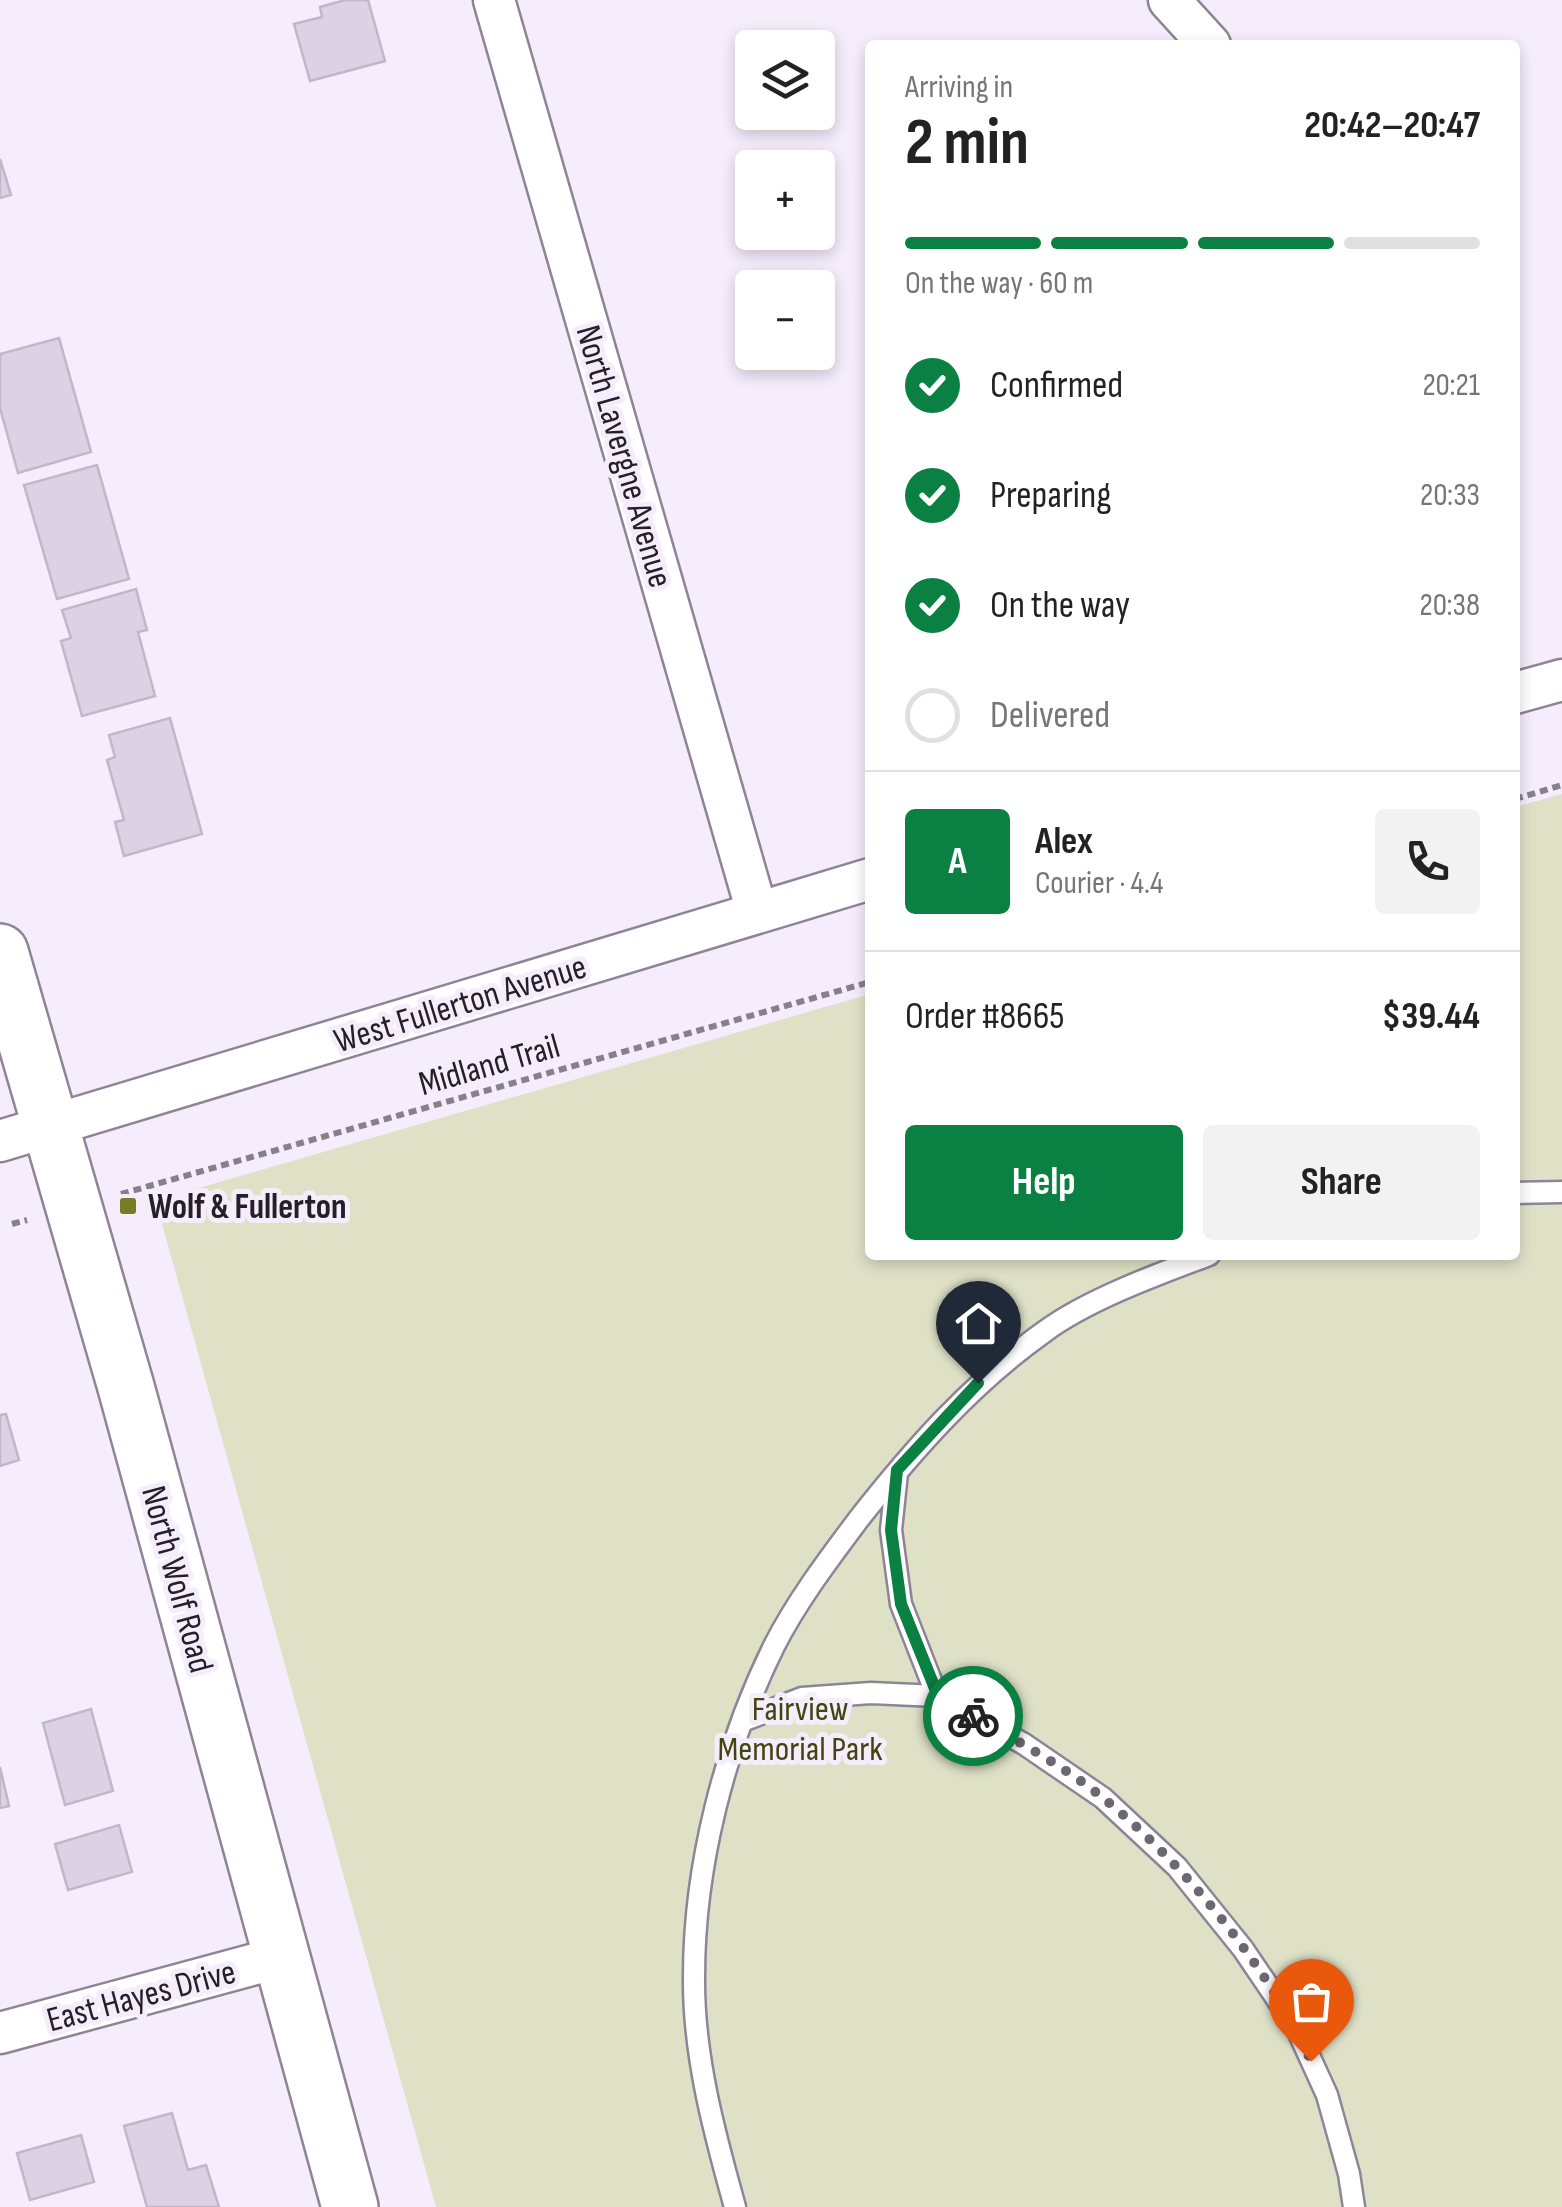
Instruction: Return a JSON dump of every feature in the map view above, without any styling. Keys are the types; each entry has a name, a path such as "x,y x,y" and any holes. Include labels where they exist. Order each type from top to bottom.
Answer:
{"main road":[{"name":"North Wolf Road","path":"0,952 26,1135 281,1957 350,2207"}],"street":[{"name":"North Lavergne Avenue","path":"494,0 757,912"},
{"path":"1170,0 1206,40"},
{"path":"1520,692 1562,680"},
{"name":"West Fullerton Avenue","path":"26,1135 865,880"},
{"name":"East Hayes Drive","path":"0,2033 281,1957"}],"lane":[{"path":"1520,1193 1562,1192"},
{"path":"735,2207 705,2089 694,1977 702,1879 719,1790 774,1647 820,1570 897,1470 978,1383 1047,1329 1144,1280 1196,1260"},
{"path":"897,1470 891,1530 901,1604 938,1696"},
{"path":"745,1720 802,1698 871,1692 938,1696 1024,1744 1103,1798 1177,1868 1243,1950 1296,2026 1327,2095 1354,2207"}],"path":[{"path":"1520,798 1562,786"},
{"name":"Midland Trail","path":"122,1194 865,983"}],"green space":[{"name":"Fairview Memorial Park","path":"1562,794 1562,2207 436,2207 162,1224 185,1192 865,995 865,1260 1520,1260 1520,806"}],"building":[{"path":"345,0 368,0 385,61 310,81 294,24 322,17 320,7"},
{"path":"0,159 11,195 0,198"},
{"path":"59,338 91,452 18,473 0,408 0,354"},
{"path":"97,465 129,579 57,599 24,485"},
{"path":"136,589 147,630 138,632 155,696 82,716 61,641 71,638 62,610"},
{"path":"170,718 202,834 124,856 115,822 124,820 107,760 115,757 109,735"},
{"path":"6,1414 19,1460 0,1466 0,1415"},
{"path":"91,1709 113,1791 65,1805 43,1723"},
{"path":"0,1767 9,1806 0,1808"},
{"path":"119,1825 132,1872 68,1890 55,1844"},
{"path":"172,2113 188,2170 206,2165 219,2207 147,2207 124,2126"},
{"path":"81,2135 94,2182 30,2200 17,2153"}],"way so far":[{"path":"973,1716 1024,1744 1103,1798 1177,1868 1243,1950 1296,2026 1311,2061"}],"place":[{"name":"Wolf & Fullerton","path":"128,1206"}],"route":[{"path":"973,1716 938,1696 901,1604 891,1530 897,1470 978,1383"}]}
